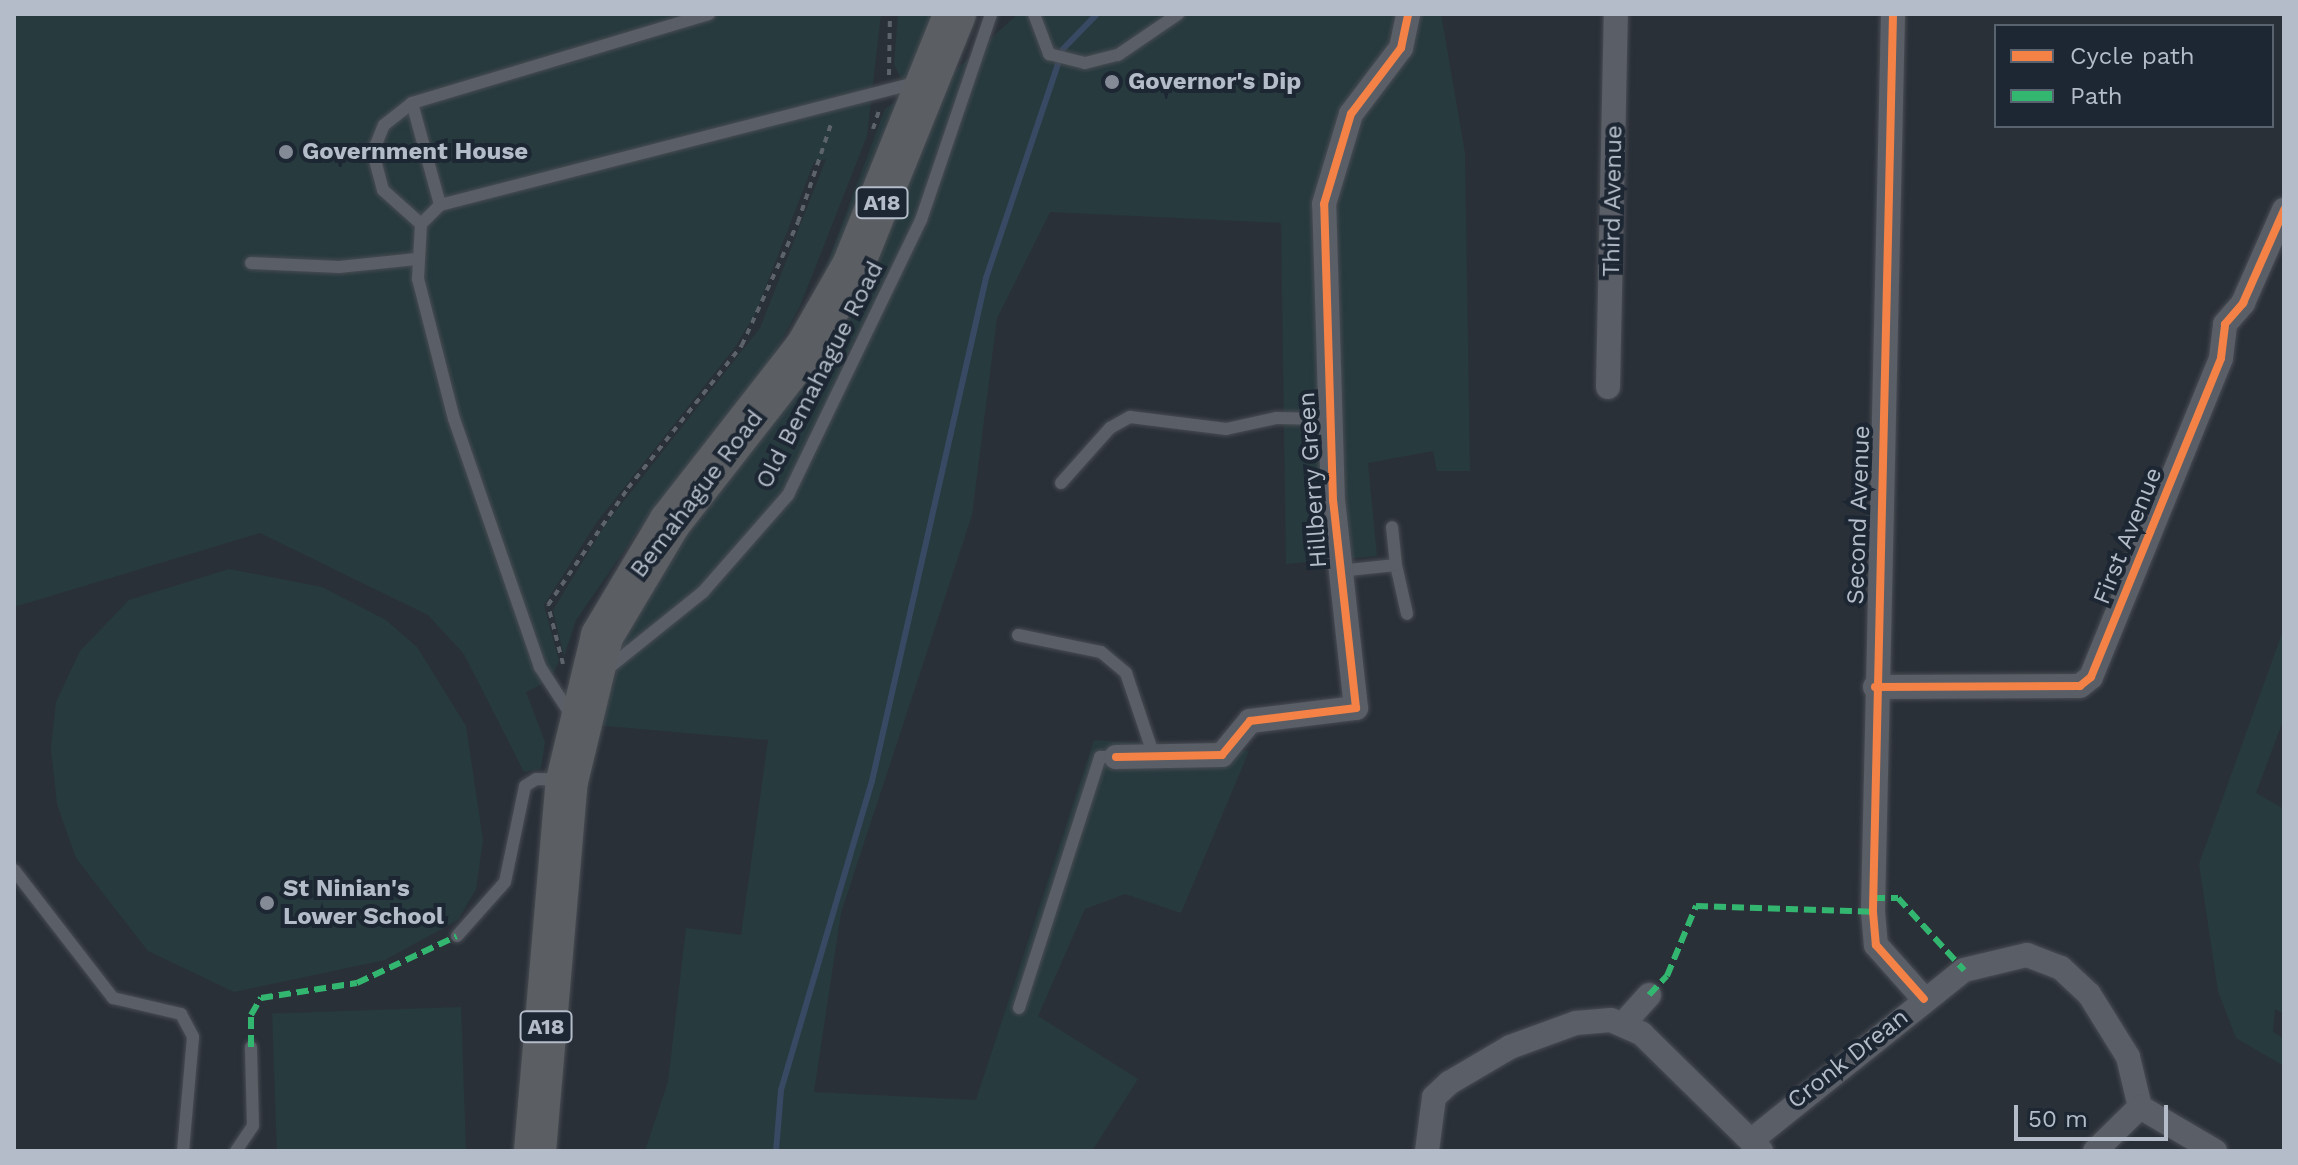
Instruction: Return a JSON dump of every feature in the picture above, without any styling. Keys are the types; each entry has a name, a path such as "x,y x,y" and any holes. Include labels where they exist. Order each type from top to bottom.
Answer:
{"highway":[{"name":"Bemahague Road","path":"535,1151 572,699 629,584 806,348 853,266 934,79 955,14"}],"street":[{"name":"Hillberry Green","path":"1116,757 1222,755 1250,721 1356,708 1339,571 1328,419 1324,204 1351,114 1401,48 1408,14"},
{"name":"Third Avenue","path":"1608,387 1616,14"},
{"name":"Second Avenue","path":"1893,14 1875,687 1874,934 1924,999"},
{"name":"First Avenue","path":"1875,687 2080,686 2091,677 2221,358 2225,324 2243,303 2284,210"},
{"name":"Cronk Drean","path":"1623,1024 1757,1145 1924,999 1982,961 2027,955 2053,963 2076,979 2128,1057 2140,1107"},
{"path":"1427,1151 1434,1097 1449,1083 1510,1047 1576,1023 1623,1024 1649,995"},
{"path":"2095,1151 2140,1107 2215,1151"}],"lane":[{"path":"421,224 383,190 373,152 384,125 412,103 709,14"},
{"name":"Old Bemahague Road","path":"572,699 703,592 788,495 921,220 991,14"},
{"path":"1034,14 1049,54 1085,63 1118,55 1178,14"},
{"path":"572,699 540,667 454,419 417,259 421,224 440,205 934,79"},
{"path":"412,103 440,205"},
{"path":"251,263 339,267 417,259"},
{"path":"1061,483 1110,428 1130,417 1226,429 1276,418 1328,419"},
{"path":"1392,527 1396,565 1407,614"},
{"path":"1339,571 1396,565"},
{"path":"1018,635 1101,652 1126,673 1154,756"},
{"path":"1019,1008 1100,757 1116,757"},
{"path":"457,936 505,882 525,786 540,778 567,781"},
{"path":"14,870 113,998 181,1014 193,1037 183,1151"},
{"path":"236,1151 253,1126 251,1047"}],"path":[{"path":"888,78 890,14"},
{"path":"572,699 548,605 628,488 742,345 798,222 838,104"}],"green space":[{"name":"Government House","path":"14,14 881,14 867,136 800,306 764,373 638,531 576,620 564,656 553,610 605,525 760,328 826,159 814,162 756,312 735,347 596,523 544,605 559,661 550,680 526,692 545,742 541,769 524,772 464,654 428,615 260,533 14,607"},
{"path":"898,14 937,14 912,79 902,81 894,64"},
{"path":"1018,14 1441,14 1465,153 1470,471 1437,471 1433,451 1368,463 1377,556 1286,564 1281,223 1050,212 997,318 972,515 841,913 814,1092 976,1100 1094,740 1249,751 1181,913 1125,894 1085,909 1038,1016 1138,1079 1092,1151 645,1151 668,1082 686,928 741,935 768,740 594,725 614,683 625,626 659,570 799,390 948,77"},
{"path":"899,99 905,102 805,323 885,109"},
{"path":"229,569 322,587 386,620 417,647 466,726 483,840 476,889 458,920 385,960 234,992 148,951 76,858 57,804 51,749 56,702 80,651 129,600"},
{"path":"2284,628 2284,718 2256,793 2284,809 2284,1014 2275,1009 2273,1032 2284,1039 2284,1066 2236,1038 2218,991 2199,864"},
{"path":"461,1007 466,1151 277,1151 272,1014"}],"waterway":[{"path":"1063,49 1097,14"},
{"path":"776,1151 781,1090 872,781 986,278 1058,64"}],"marked path":[{"path":"1873,898 1898,898 1964,970"},
{"path":"1649,995 1667,976 1696,906 1873,912"},
{"path":"251,1047 251,1015 261,998 357,983 457,936"}],"cycle path":[{"path":"1116,757 1222,755 1250,721 1356,708 1333,501 1324,204 1351,114 1401,48 1408,14"},
{"path":"1893,14 1873,912 1876,945 1924,999"},
{"path":"1875,687 2080,686 2091,677 2221,358 2225,324 2243,303 2284,210"}],"place":[{"name":"Governor's Dip","path":"1112,82"},
{"name":"Government House","path":"286,152"},
{"name":"St Ninian's Lower School","path":"267,903"}]}
